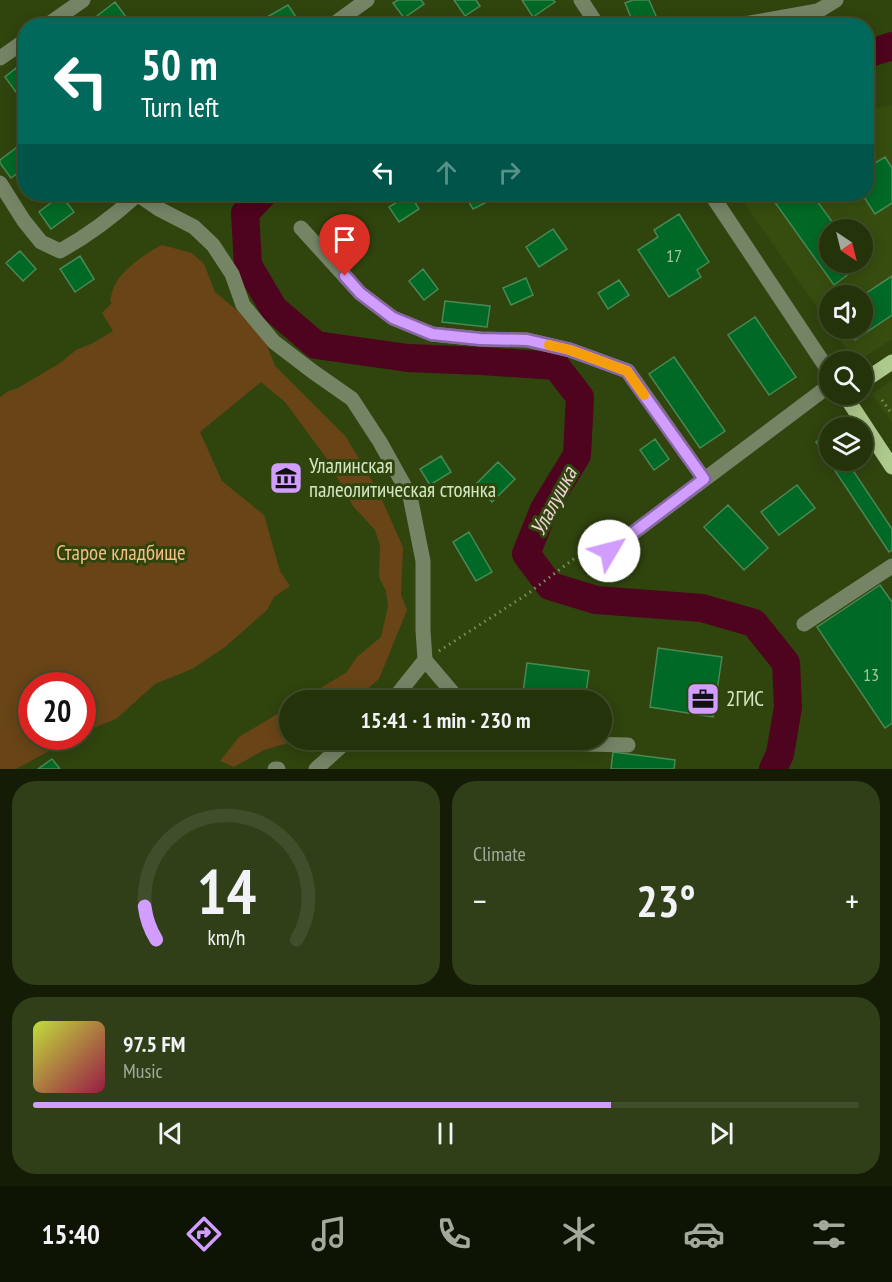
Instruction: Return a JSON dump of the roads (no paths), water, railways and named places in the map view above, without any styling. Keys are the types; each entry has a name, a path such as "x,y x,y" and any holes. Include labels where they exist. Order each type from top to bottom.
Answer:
{"main road":[{"path":"873,375 892,362"},
{"path":"851,405 892,467"}],"street":[{"path":"57,18 83,0"},
{"path":"342,18 367,0"},
{"path":"581,0 593,18"},
{"path":"778,18 818,11 836,0"},
{"path":"0,58 18,46"},
{"path":"0,183 24,221 41,242 60,251 84,238 129,201"},
{"path":"148,201 194,227 213,245 232,274 243,304 274,342 352,399 380,442 410,496 423,561 425,660 450,690"},
{"path":"716,201 819,356"},
{"path":"301,228 360,293 393,318 432,334 480,339 527,340 570,350 627,371 704,479"},
{"path":"609,551 819,393"},
{"path":"804,624 892,566"},
{"path":"401,690 425,660"},
{"path":"612,745 628,745"},
{"path":"316,769 337,750"}],"waterway":[{"name":"Улалушка","path":"874,52 892,46"},
{"name":"Улалушка","path":"256,201 245,213 248,265 274,309 316,345 408,358 556,366 580,397 577,455 544,509 526,554 550,586 596,600 702,608 754,623 786,663 788,707 780,754 773,769"}],"place":[{"name":"Улалинская палеолитическая стоянка","path":"286,478"},
{"name":"2ГИС","path":"703,699"}],"park label":[{"name":"Старое кладбище","path":"121,553"}]}
